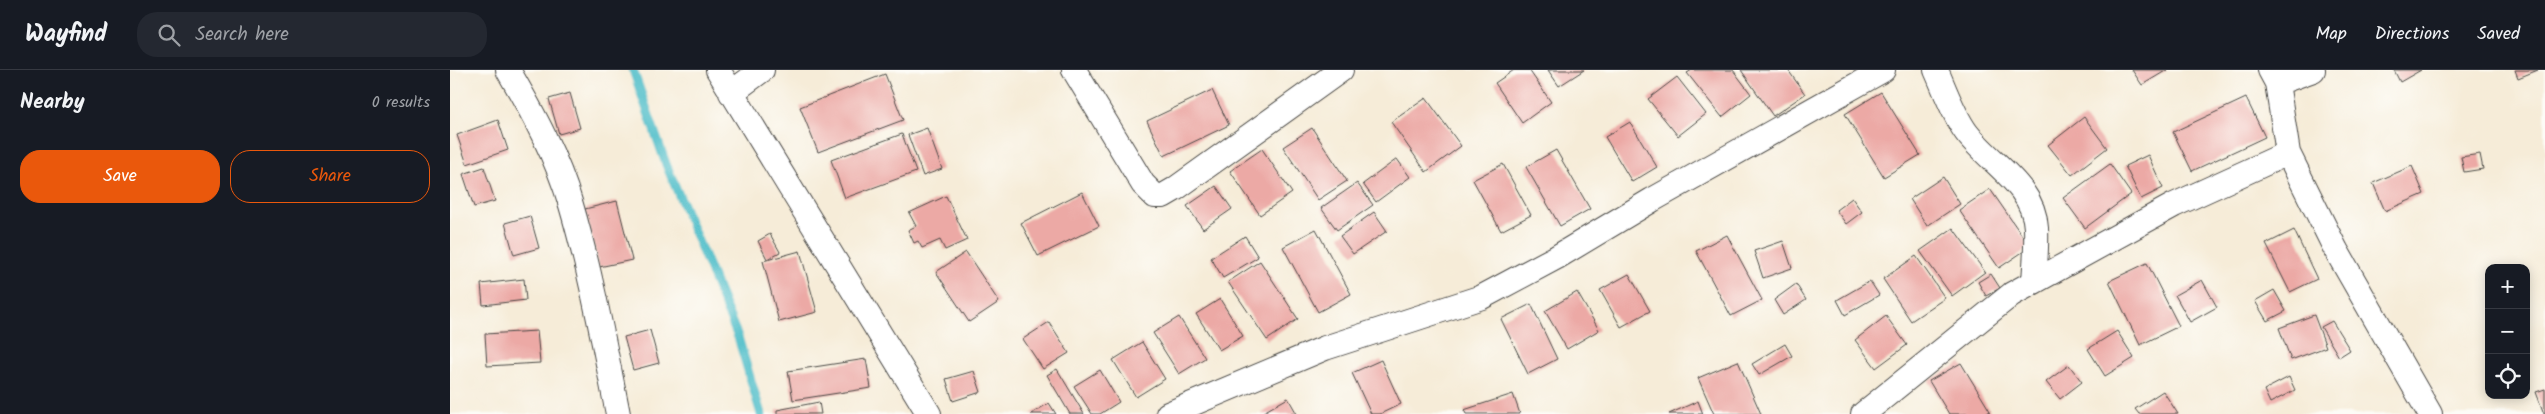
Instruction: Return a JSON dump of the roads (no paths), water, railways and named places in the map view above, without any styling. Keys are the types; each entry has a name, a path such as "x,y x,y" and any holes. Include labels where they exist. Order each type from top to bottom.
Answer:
{"street":[{"path":"508,70 538,120 571,204 594,298 618,414"},
{"path":"718,70 929,414"},
{"path":"731,93 762,70"},
{"path":"1074,70 1143,184 1155,196 1163,196 1175,189 1341,70"},
{"path":"1168,414 1325,348 1482,297 1558,257 1652,200 1882,70"},
{"path":"1936,70 1964,130 1981,152 2009,176 2026,195 2036,226 2034,282"},
{"path":"2313,70 2273,77 2288,154 2336,250 2430,414"},
{"path":"1863,414 2012,294 2174,205 2288,154"}],"waterway":[{"path":"633,70 666,164 738,337 761,414"}]}
